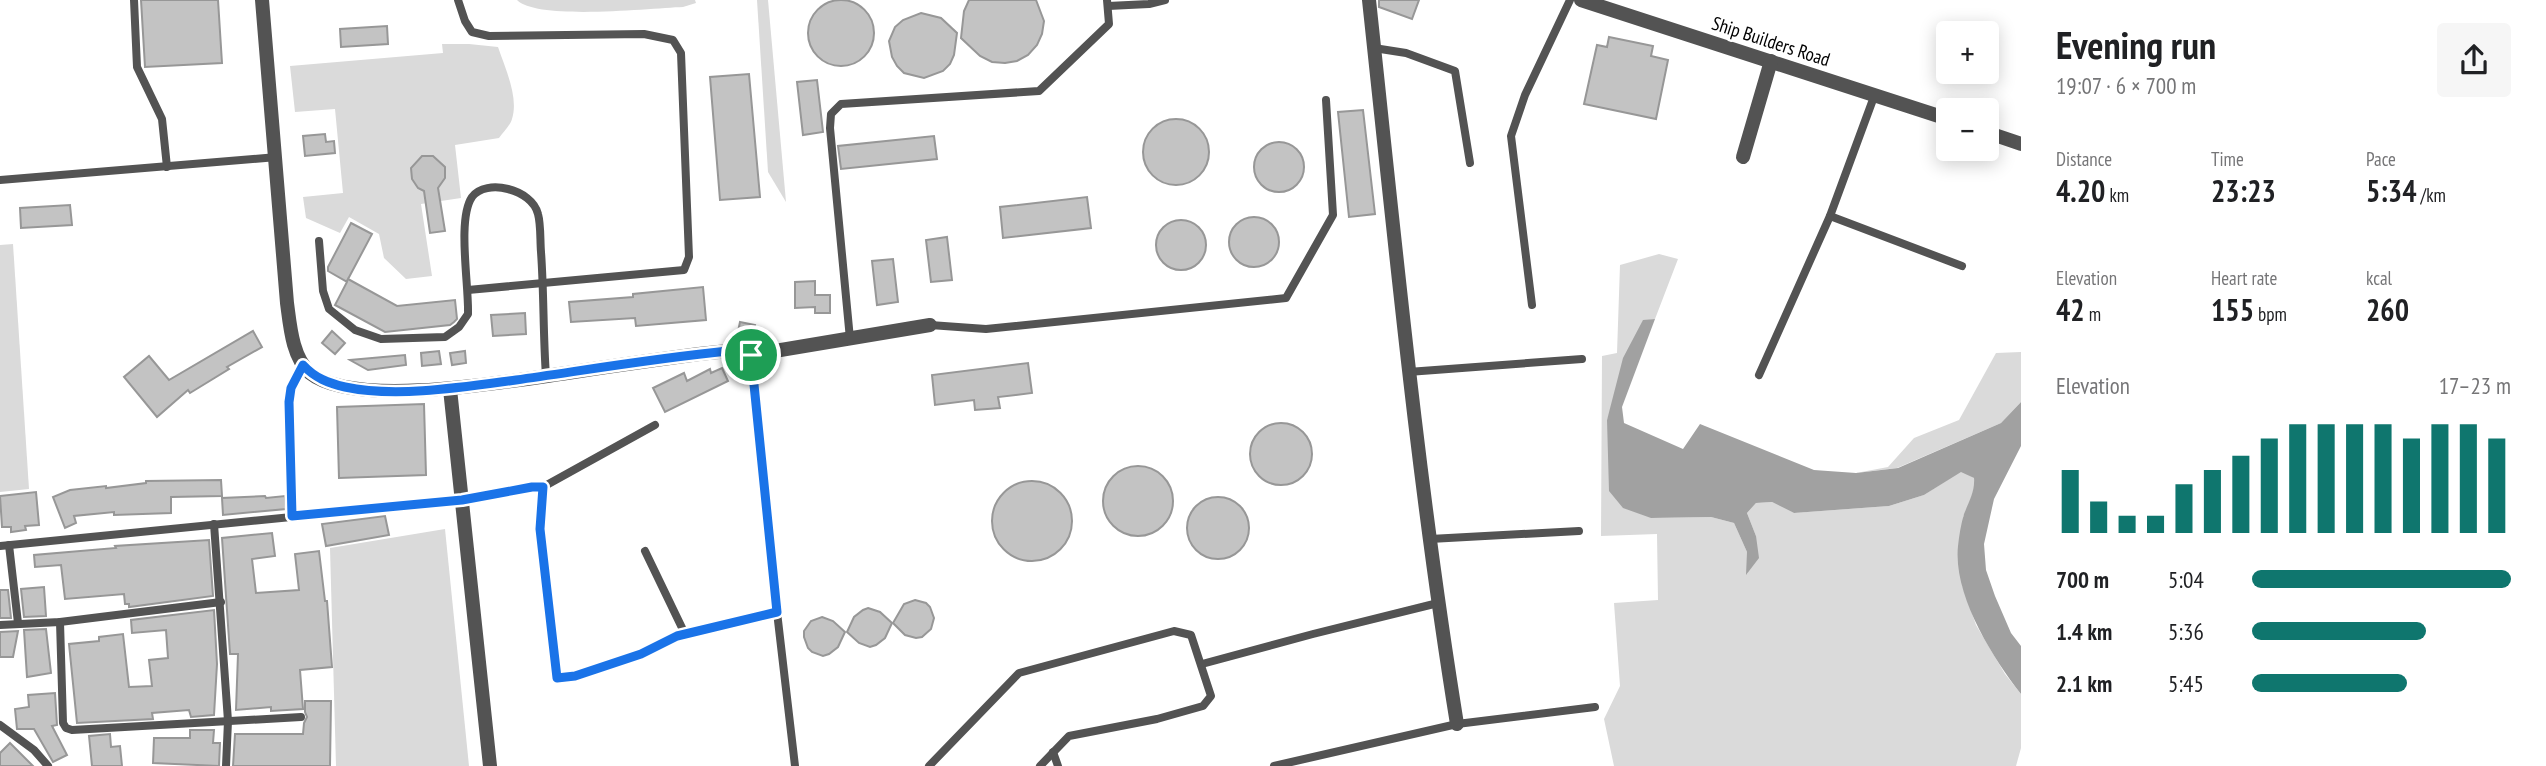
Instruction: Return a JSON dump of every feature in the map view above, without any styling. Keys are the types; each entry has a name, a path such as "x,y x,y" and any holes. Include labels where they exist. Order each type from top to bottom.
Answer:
{"street":[{"path":"262,0 292,340 303,365 325,381 348,387 387,390 450,389 719,352 751,355 930,325"},
{"path":"1369,0 1408,372 1438,603 1457,724"},
{"name":"Ship Builders Road","path":"1581,0 1936,115"},
{"path":"1743,157 1771,61"},
{"path":"1999,137 2021,145"},
{"path":"450,389 490,766"}],"lane":[{"path":"134,0 136,67 162,119 167,167"},
{"path":"458,0 472,32 489,36 644,34 673,40 681,53 689,257 684,270 468,290"},
{"path":"849,339 830,128 831,114 841,104 1038,91 1109,24 1108,3 1149,4 1165,0"},
{"path":"1532,305 1511,136 1525,95 1570,0"},
{"path":"1374,48 1406,53 1455,71 1470,163"},
{"path":"1759,375 1830,216 1875,94"},
{"path":"930,325 986,329 1286,298 1334,215 1326,100"},
{"path":"0,180 276,157"},
{"path":"319,241 323,291 329,309 355,330 380,339 445,337 459,327 468,314 465,215 471,199 478,191 492,187 518,191 531,198 538,213 544,284 546,376"},
{"path":"1830,216 1962,266"},
{"path":"751,355 795,766"},
{"path":"1408,372 1582,359"},
{"path":"292,516 289,402 291,388 303,365"},
{"path":"18,623 4,546 462,500 543,487 655,425"},
{"path":"543,487 540,529 557,678 575,676 641,654 685,634 777,612"},
{"path":"214,524 228,721 226,766"},
{"path":"1430,539 1579,531"},
{"path":"645,551 685,634"},
{"path":"0,625 60,622 221,602"},
{"path":"1202,664 1438,603"},
{"path":"60,622 63,723 72,730 302,717"},
{"path":"929,766 1019,673 1174,631 1192,635 1211,696 1203,706 1157,719 1069,736 1040,766"},
{"path":"1274,766 1457,724 1595,707"},
{"path":"0,725 34,750 48,766"},
{"path":"1053,752 1058,766"}],"shaded area":[{"path":"517,0 695,0 696,3 683,7 570,12 529,6"},
{"path":"757,0 768,0 786,202 768,172"},
{"path":"442,44 498,47 510,83 514,110 511,122 499,138 455,145 461,198 421,204 432,276 406,279 384,258 379,234 349,217 340,233 306,218 303,197 343,193 335,109 295,112 290,66 443,53"},
{"path":"13,244 29,489 0,492 0,245"},
{"path":"1659,254 1678,259 1655,319 1643,321 1607,420 1651,518 1711,517 1734,523 1747,552 1747,574 1756,536 1747,513 1756,503 1772,502 1794,513 1889,506 1924,495 1961,471 1974,478 1975,489 1963,517 1962,585 1976,625 2005,674 2021,694 2021,748 2016,766 1614,766 1604,719 1620,686 1614,603 1658,600 1657,534 1601,536 1602,356 1617,353 1620,265"},
{"path":"1655,319 1622,407 1624,423 1683,449 1700,424 1814,470 1856,473 1898,468 2001,423 2021,402 2021,446 1994,499 1984,544 1986,570 1995,596 2011,633 2021,646 2021,694 1987,644 1968,605 1962,585 1958,565 1958,542 1964,514 1973,492 1974,478 1961,472 1924,495 1889,506 1794,513 1772,502 1756,503 1747,513 1756,536 1759,558 1746,575 1747,552 1734,523 1711,517 1651,518 1623,508 1609,491 1607,420 1623,358 1643,320"},
{"path":"2021,352 2021,402 2001,423 1897,468 1856,473 1888,467 1914,438 1959,420 1996,353"},
{"path":"445,529 469,766 336,766 330,548"}],"building":[{"path":"141,0 218,0 222,63 145,67"},
{"path":"841,0 864,10 874,33 864,56 841,66 818,56 808,33 818,10"},
{"path":"969,0 1036,0 1044,21 1037,45 1028,55 1017,61 992,62 980,56 961,38 964,11"},
{"path":"1379,0 1419,0 1412,19 1379,7"},
{"path":"921,13 941,18 957,33 950,64 943,71 924,78 904,73 897,66 889,41 895,27 903,20"},
{"path":"387,26 388,44 341,47 340,29"},
{"path":"1609,37 1653,46 1651,56 1668,60 1656,119 1584,104 1597,45 1607,47"},
{"path":"749,74 760,197 720,200 710,77"},
{"path":"817,80 823,132 803,135 797,82"},
{"path":"1363,110 1375,214 1349,217 1338,112"},
{"path":"1176,119 1199,129 1209,152 1199,175 1176,185 1153,175 1143,152 1153,129"},
{"path":"325,134 326,142 334,141 335,153 305,156 303,136"},
{"path":"934,136 937,159 841,169 838,146"},
{"path":"1269,143 1289,143 1303,157 1303,177 1289,191 1269,191 1255,177 1255,157"},
{"path":"422,156 433,156 445,167 445,178 438,188 445,231 430,233 424,191 418,188 412,179 411,168"},
{"path":"1087,197 1091,228 1003,238 1000,207"},
{"path":"70,205 72,225 21,228 20,208"},
{"path":"1244,218 1264,218 1278,232 1278,252 1264,266 1244,266 1230,252 1230,232"},
{"path":"1171,221 1191,221 1205,235 1205,255 1191,269 1171,269 1157,255 1157,235"},
{"path":"351,223 372,234 348,279 397,306 455,300 457,319 450,325 385,332 335,305 347,282 328,271 328,267"},
{"path":"947,237 952,280 931,282 926,240"},
{"path":"893,259 898,302 877,305 872,261"},
{"path":"815,281 815,295 830,295 830,313 815,313 815,307 795,308 795,282"},
{"path":"703,287 706,320 636,326 635,318 571,322 569,302 633,297 633,294"},
{"path":"525,313 526,334 493,336 491,315"},
{"path":"740,322 755,325 753,334 747,338 737,336"},
{"path":"253,331 262,347 190,393 188,390 157,417 124,377 149,356 169,380"},
{"path":"332,331 345,343 335,354 322,343"},
{"path":"439,351 441,364 422,366 421,353"},
{"path":"465,351 466,363 452,365 450,353"},
{"path":"405,355 406,365 368,370 350,360"},
{"path":"1028,363 1032,393 998,397 1000,408 975,410 974,400 935,405 932,375"},
{"path":"722,368 728,381 665,412 653,388 684,373 687,381 710,369 711,373"},
{"path":"424,404 426,475 339,478 337,407"},
{"path":"1275,423 1287,423 1303,432 1310,442 1310,466 1303,476 1287,485 1275,485 1264,480 1255,471 1250,460 1250,448 1255,437 1264,428"},
{"path":"1145,466 1158,472 1167,481 1171,487 1171,515 1163,526 1152,534 1131,536 1113,526 1105,515 1103,494 1113,476 1124,468"},
{"path":"221,480 222,496 171,497 171,513 114,515 114,512 74,516 76,523 65,528 53,497 70,490 106,488 146,481"},
{"path":"1032,481 1047,484 1060,493 1069,506 1072,521 1069,536 1060,549 1047,558 1032,561 1017,558 1004,549 995,536 992,521 995,506 1004,493 1017,484"},
{"path":"36,492 39,525 25,526 26,530 11,532 11,527 2,527 0,496"},
{"path":"285,496 286,509 223,515 222,498"},
{"path":"1212,497 1224,497 1240,506 1247,516 1247,540 1240,550 1224,559 1212,559 1201,554 1192,545 1187,534 1187,522 1192,511 1201,502"},
{"path":"385,516 389,535 326,546 322,524"},
{"path":"272,533 275,556 252,559 256,593 299,590 295,554 319,551 327,601 332,667 300,670 303,709 271,711 271,707 236,710 238,654 230,654 222,538"},
{"path":"209,540 213,596 129,607 129,604 125,604 124,594 65,599 61,565 35,567 34,555"},
{"path":"44,587 46,616 24,617 21,589"},
{"path":"0,590 8,590 11,618 0,618"},
{"path":"915,600 926,603 934,618 931,629 922,637 916,638 905,635 893,623 904,604"},
{"path":"868,608 880,612 892,623 885,638 870,647 859,643 847,632 854,617"},
{"path":"214,610 217,664 214,715 191,717 189,710 152,713 153,719 77,723 69,644 99,641 99,637 123,634 129,687 152,686 149,660 168,658 166,630 132,633 131,620"},
{"path":"822,617 833,621 845,632 838,647 823,656 808,648 804,637 804,631 811,621"},
{"path":"46,629 51,673 27,677 24,630"},
{"path":"18,631 13,657 0,657 0,632"},
{"path":"55,693 57,725 52,726 67,755 53,762 34,729 17,729 15,709 29,707 28,695"},
{"path":"305,701 331,701 330,766 233,766 235,734 303,734 307,717"},
{"path":"190,730 214,730 213,743 220,743 219,766 153,763 154,738 190,738"},
{"path":"110,734 111,747 120,746 122,766 92,766 89,736"},
{"path":"10,743 33,766 0,766 0,753"}],"route":[{"path":"728,351 751,355 777,612 677,636 641,654 575,676 557,678 540,529 543,487 462,500 292,516 289,402 291,388 303,365 325,381 348,387 387,390 450,389 699,354 728,351"}]}
